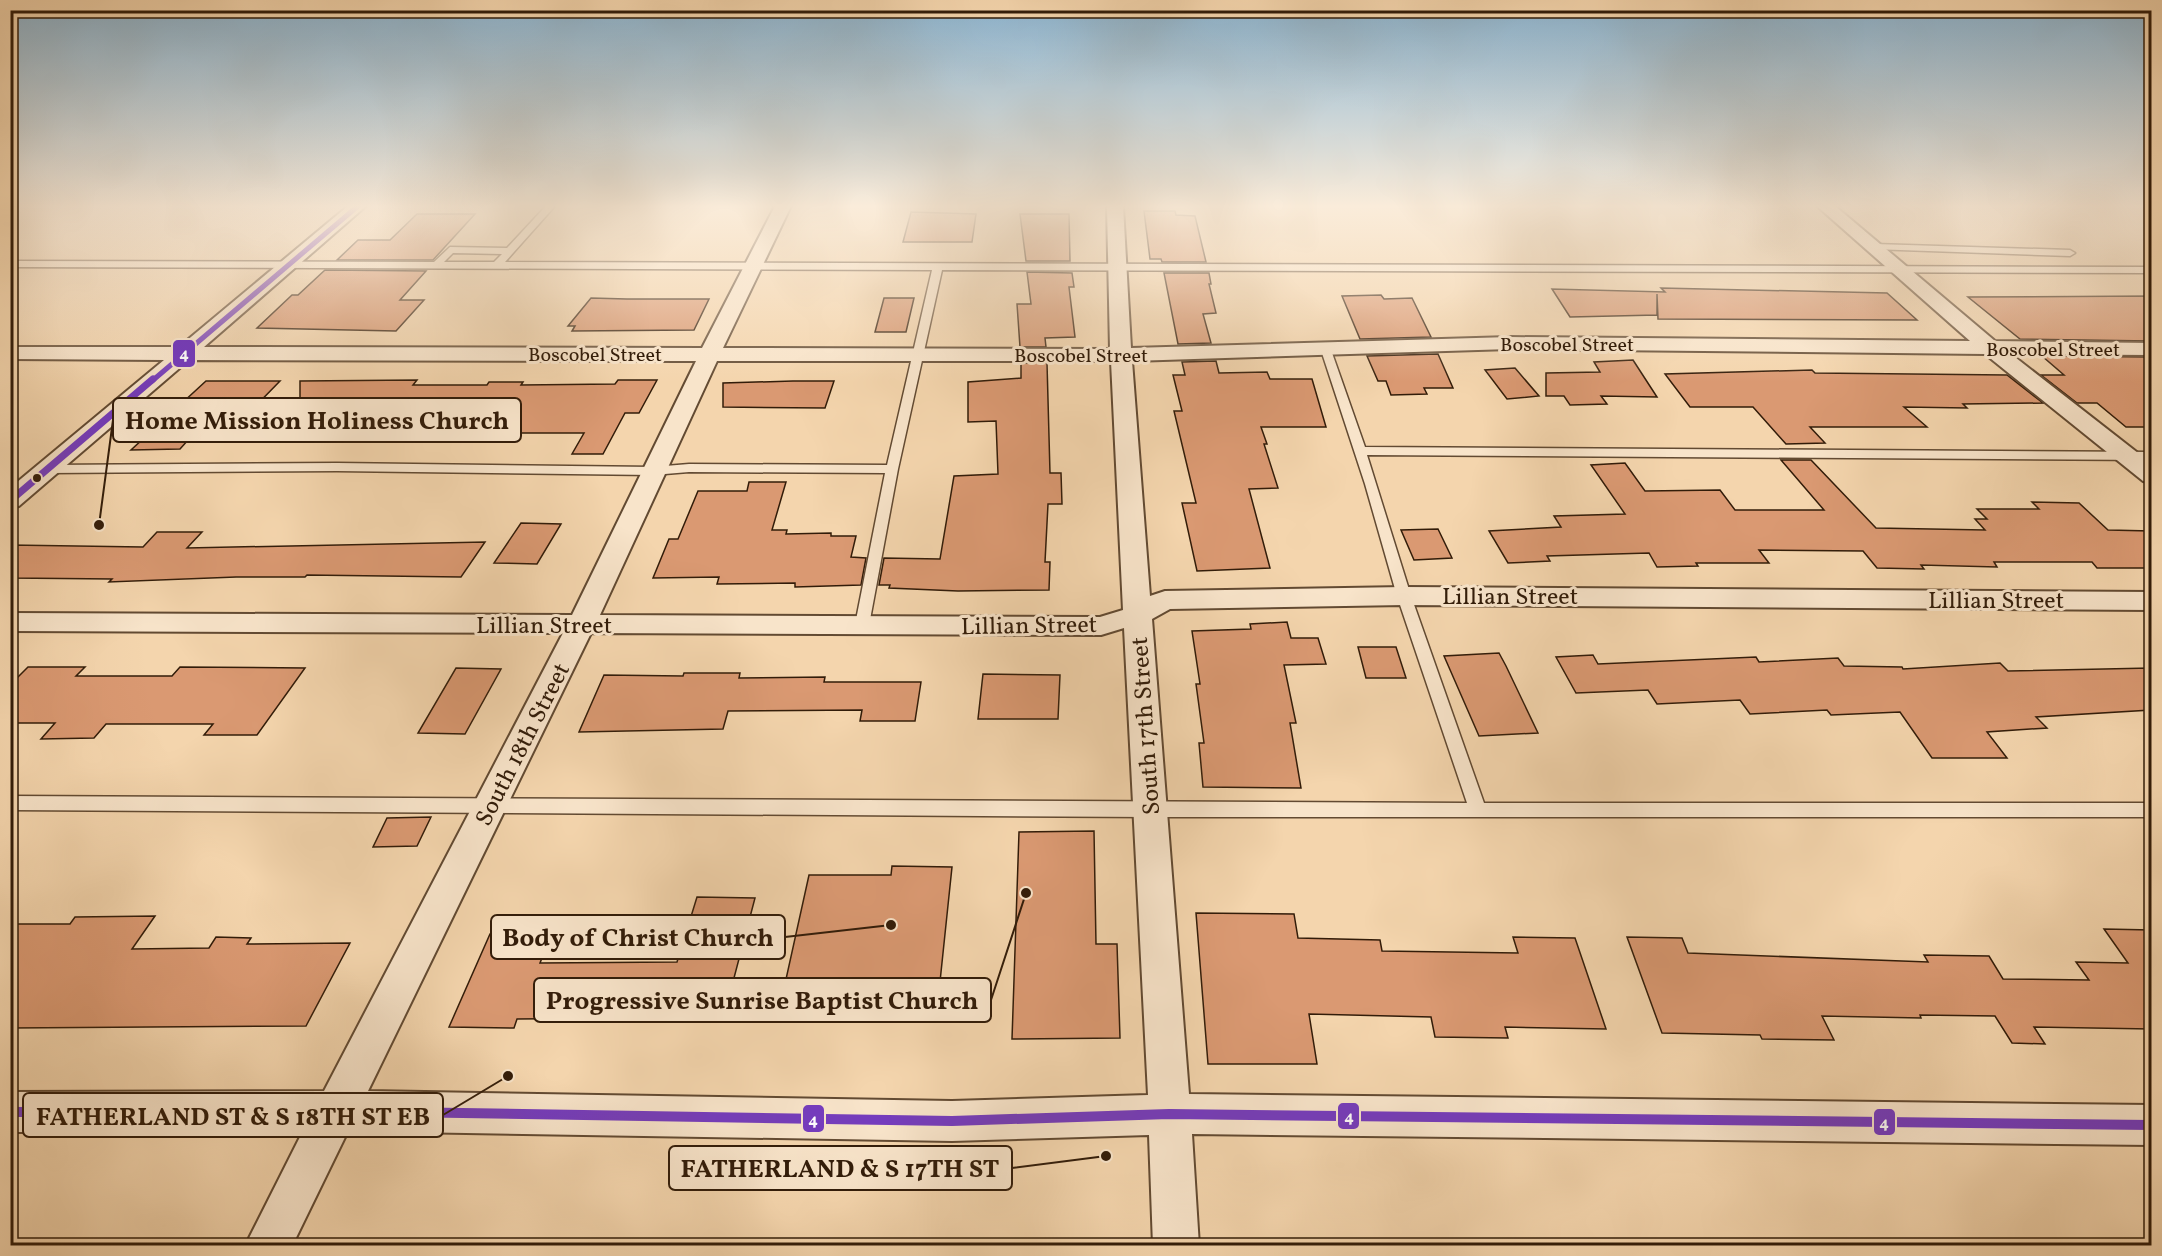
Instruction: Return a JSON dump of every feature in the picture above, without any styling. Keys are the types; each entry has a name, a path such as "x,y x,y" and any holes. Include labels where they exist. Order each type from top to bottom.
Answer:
{"street":[{"path":"10,501 20,485 49,469 289,265"},
{"path":"1896,265 1992,349 2151,476"},
{"name":"South 17th Street","path":"1116,266 1176,1245"},
{"name":"South 18th Street","path":"268,1245 581,625 751,267"},
{"name":"Boscobel Street","path":"10,353 1121,355 1510,343 2151,349"},
{"name":"Lillian Street","path":"10,622 1101,626 1137,615 1165,600 1404,596 2151,601"},
{"path":"10,1112 334,1111 952,1121 1169,1114 2151,1125"}],"lane":[{"path":"181,265 2151,270"},
{"path":"862,625 892,469 938,266"},
{"path":"1326,350 1360,451 1404,596 1478,810"},
{"path":"1360,451 2151,456"},
{"path":"49,469 337,467 653,471 689,468 892,469"},
{"path":"10,803 1151,810 2151,810"}],"building":[{"path":"325,270 426,271 400,300 424,300 396,331 257,328 292,295 298,295"},
{"path":"1027,272 1072,273 1074,287 1069,287 1075,337 1045,338 1046,347 1020,347 1017,304 1031,304"},
{"path":"1164,273 1209,273 1211,284 1209,284 1216,313 1203,314 1211,343 1178,344"},
{"path":"1661,288 1887,293 1917,320 1658,319 1657,294 1657,315 1570,317 1552,289 1665,292"},
{"path":"1381,295 1384,299 1412,298 1431,337 1360,339 1342,296"},
{"path":"2151,296 2151,341 2020,339 1968,297"},
{"path":"591,298 709,299 694,330 572,331 575,326 568,326"},
{"path":"884,298 914,298 906,332 875,332"},
{"path":"1438,354 1453,388 1424,388 1427,394 1391,395 1386,381 1378,381 1367,356"},
{"path":"2042,356 2151,357 2151,427 2126,427 2097,403 2077,403 2041,375 2064,375"},
{"path":"1633,360 1657,397 1601,396 1607,404 1570,405 1564,396 1546,396 1546,373 1600,372 1594,362"},
{"path":"1216,361 1219,373 1267,372 1270,379 1312,379 1326,427 1261,427 1278,488 1249,489 1270,568 1197,571 1182,503 1196,503 1174,411 1182,411 1173,375 1185,375 1182,362"},
{"path":"1021,363 1047,363 1050,473 1061,473 1062,504 1048,504 1045,562 1050,562 1049,590 958,591 889,588 890,585 879,585 884,558 940,559 954,476 998,474 996,421 968,422 968,382 1021,378"},
{"path":"1515,368 1539,396 1507,399 1485,370"},
{"path":"1812,370 1815,373 2007,375 2043,403 1963,404 1967,408 1904,407 1927,427 1810,427 1825,443 1786,444 1753,407 1690,407 1665,374"},
{"path":"417,380 413,385 487,385 489,382 523,382 521,385 615,384 618,380 657,380 639,413 625,413 603,454 572,454 584,433 504,433 517,412 364,411 367,408 300,405 300,381"},
{"path":"206,381 280,381 242,420 206,420 180,449 131,450"},
{"path":"834,381 825,408 723,407 723,383"},
{"path":"1781,460 1811,460 1876,528 1985,530 1975,519 1987,519 1977,509 2039,509 2032,502 2079,503 2108,530 2151,531 2151,568 2097,568 2092,562 1994,562 1997,567 1921,565 1924,569 1877,568 1863,551 1759,550 1769,563 1696,563 1698,566 1657,567 1649,553 1547,556 1550,561 1508,563 1489,531 1561,527 1554,516 1625,514 1591,465 1625,463 1645,491 1720,490 1735,510 1824,510"},
{"path":"749,482 786,482 772,530 787,530 786,534 831,533 831,536 856,536 851,557 866,558 861,585 795,587 795,583 717,584 719,577 653,578 669,539 678,539 698,491 747,491"},
{"path":"521,523 561,524 537,564 494,563"},
{"path":"1438,529 1452,558 1414,560 1401,530"},
{"path":"157,532 202,532 187,548 485,542 461,577 307,575 305,577 109,582 112,579 10,578 10,545 143,547"},
{"path":"1287,622 1291,638 1318,638 1326,664 1284,665 1296,723 1290,723 1301,788 1203,787 1199,743 1204,743 1196,684 1200,684 1192,631 1251,629 1250,624"},
{"path":"1358,647 1396,647 1406,678 1366,678"},
{"path":"1499,653 1538,733 1479,736 1444,656"},
{"path":"1593,655 1598,664 1756,657 1759,662 1838,658 1844,666 1902,667 1903,669 2000,663 2008,671 2151,668 2151,710 2036,717 2047,728 1987,732 2007,758 1932,758 1900,712 1831,715 1827,710 1750,714 1740,700 1657,704 1648,690 1576,693 1556,657"},
{"path":"28,667 85,667 76,676 172,676 180,667 305,668 257,735 204,735 213,724 106,724 94,738 41,739 55,723 10,723 10,685"},
{"path":"456,668 501,669 465,734 418,733"},
{"path":"684,673 740,673 739,678 825,677 824,682 921,682 915,721 860,721 862,710 728,711 723,729 579,732 604,675 683,676"},
{"path":"983,674 1060,675 1058,719 978,719"},
{"path":"431,817 417,846 373,847 387,818"},
{"path":"1094,831 1096,944 1117,944 1120,1038 1012,1039 1019,832"},
{"path":"892,866 952,867 936,1020 777,1020 809,875 891,875"},
{"path":"697,897 755,898 724,1016 624,1014 623,1018 517,1019 514,1028 449,1027 490,934 523,934 530,917 558,918 540,963 677,962"},
{"path":"1196,913 1294,914 1298,938 1380,940 1382,951 1518,953 1513,937 1575,938 1606,1029 1505,1027 1508,1038 1435,1037 1431,1017 1309,1014 1317,1064 1208,1064"},
{"path":"155,916 132,949 209,948 216,937 251,938 247,944 350,943 306,1026 10,1028 10,924 70,924 75,917"},
{"path":"2104,929 2151,930 2151,1029 2034,1027 2045,1044 2012,1043 1995,1016 1920,1015 1921,1018 1822,1016 1834,1040 1762,1039 1760,1035 1662,1033 1627,937 1682,938 1688,953 1928,962 1924,955 1989,956 2003,979 2089,980 2076,962 2128,963"}],"transit line":[{"name":"4","path":"10,501 289,265"},
{"name":"4","path":"10,1112 334,1111 952,1121 1169,1114 2152,1125"}],"place":[{"name":"Home Mission Holiness Church","path":"99,525"},
{"name":"Progressive Sunrise Baptist Church","path":"1026,893"},
{"name":"Body of Christ Church","path":"891,925"},
{"name":"FATHERLAND ST & S 18TH ST EB","path":"508,1076"},
{"name":"FATHERLAND & S 17TH ST","path":"1106,1156"}]}
